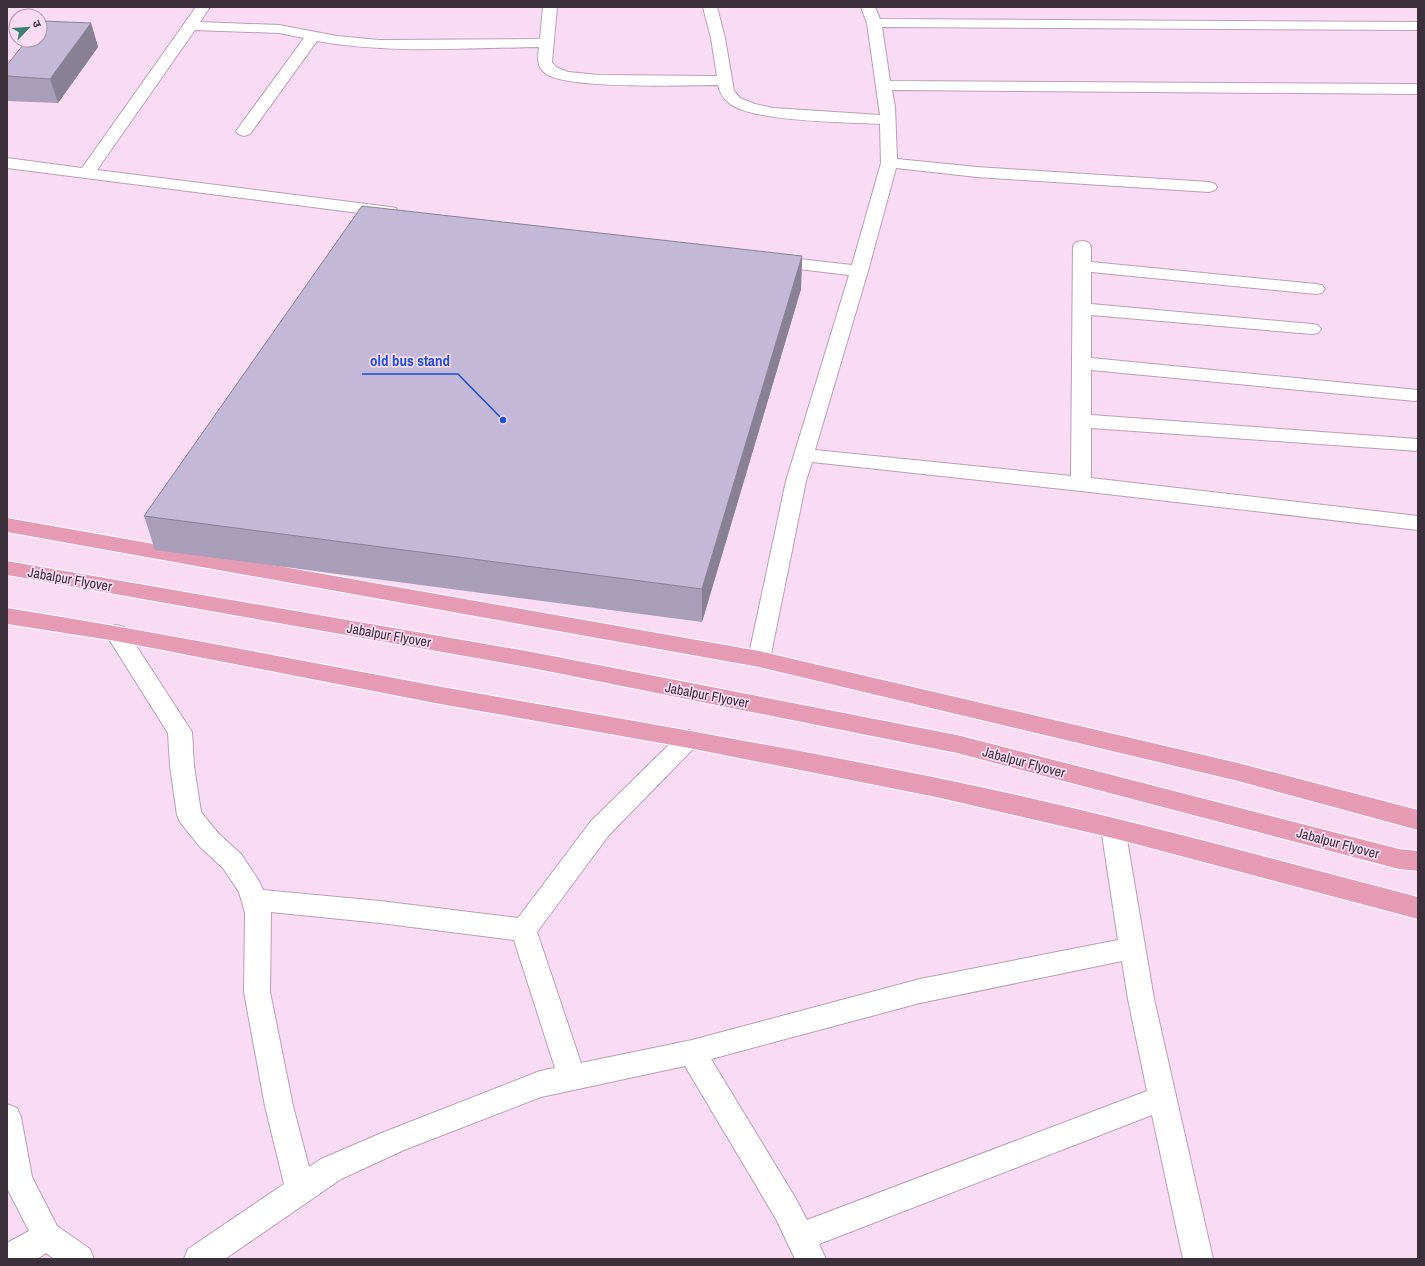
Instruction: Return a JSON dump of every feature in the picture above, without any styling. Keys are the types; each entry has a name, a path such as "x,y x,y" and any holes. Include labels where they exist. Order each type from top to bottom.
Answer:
{"main road":[{"path":"7,525 759,660 1238,772 1418,820"},
{"name":"Jabalpur Flyover","path":"7,568 532,660 957,744 1412,862"},
{"path":"7,616 116,633 440,695 689,739 936,787 1113,828 1418,908"}],"street":[{"path":"86,173 191,26 202,7"},
{"path":"550,7 545,62 550,70 565,76 599,80 725,81"},
{"path":"710,7 718,38 726,92 735,101 750,108 773,113 886,120"},
{"path":"759,660 796,482 859,271 889,163 886,120 887,107 871,15 1418,26"},
{"path":"191,26 279,29 337,40 379,44 546,43"},
{"path":"244,131 313,36"},
{"path":"883,85 1418,89"},
{"path":"7,162 402,214"},
{"path":"889,163 977,172 1209,187"},
{"path":"1081,484 1082,246"},
{"path":"757,259 859,271"},
{"path":"1082,266 1316,289"},
{"path":"1082,309 1312,329"},
{"path":"1082,363 1415,395"},
{"path":"1082,421 1418,445"},
{"path":"804,455 1081,484 1418,523"},
{"path":"116,633 180,732 182,766 189,815 208,840 232,861 250,888 254,900 258,913 257,992 279,1106 300,1189"},
{"path":"524,930 600,828 689,739"},
{"path":"1113,828 1141,999 1198,1259"},
{"path":"254,900 380,912 524,930"},
{"path":"524,930 572,1077"},
{"path":"199,1259 331,1169 394,1141 540,1084 692,1052 920,991 1132,948"},
{"path":"692,1052 786,1209 806,1248 1162,1098"},
{"path":"7,1117 18,1180 47,1236 79,1259"},
{"path":"10,1259 47,1236"}],"building":[{"path":"48,21 91,23 50,79 7,76 7,65 21,48 48,48"},
{"path":"362,206 802,256 702,589 144,516"}],"place":[{"name":"old bus stand","path":"503,420"}]}
